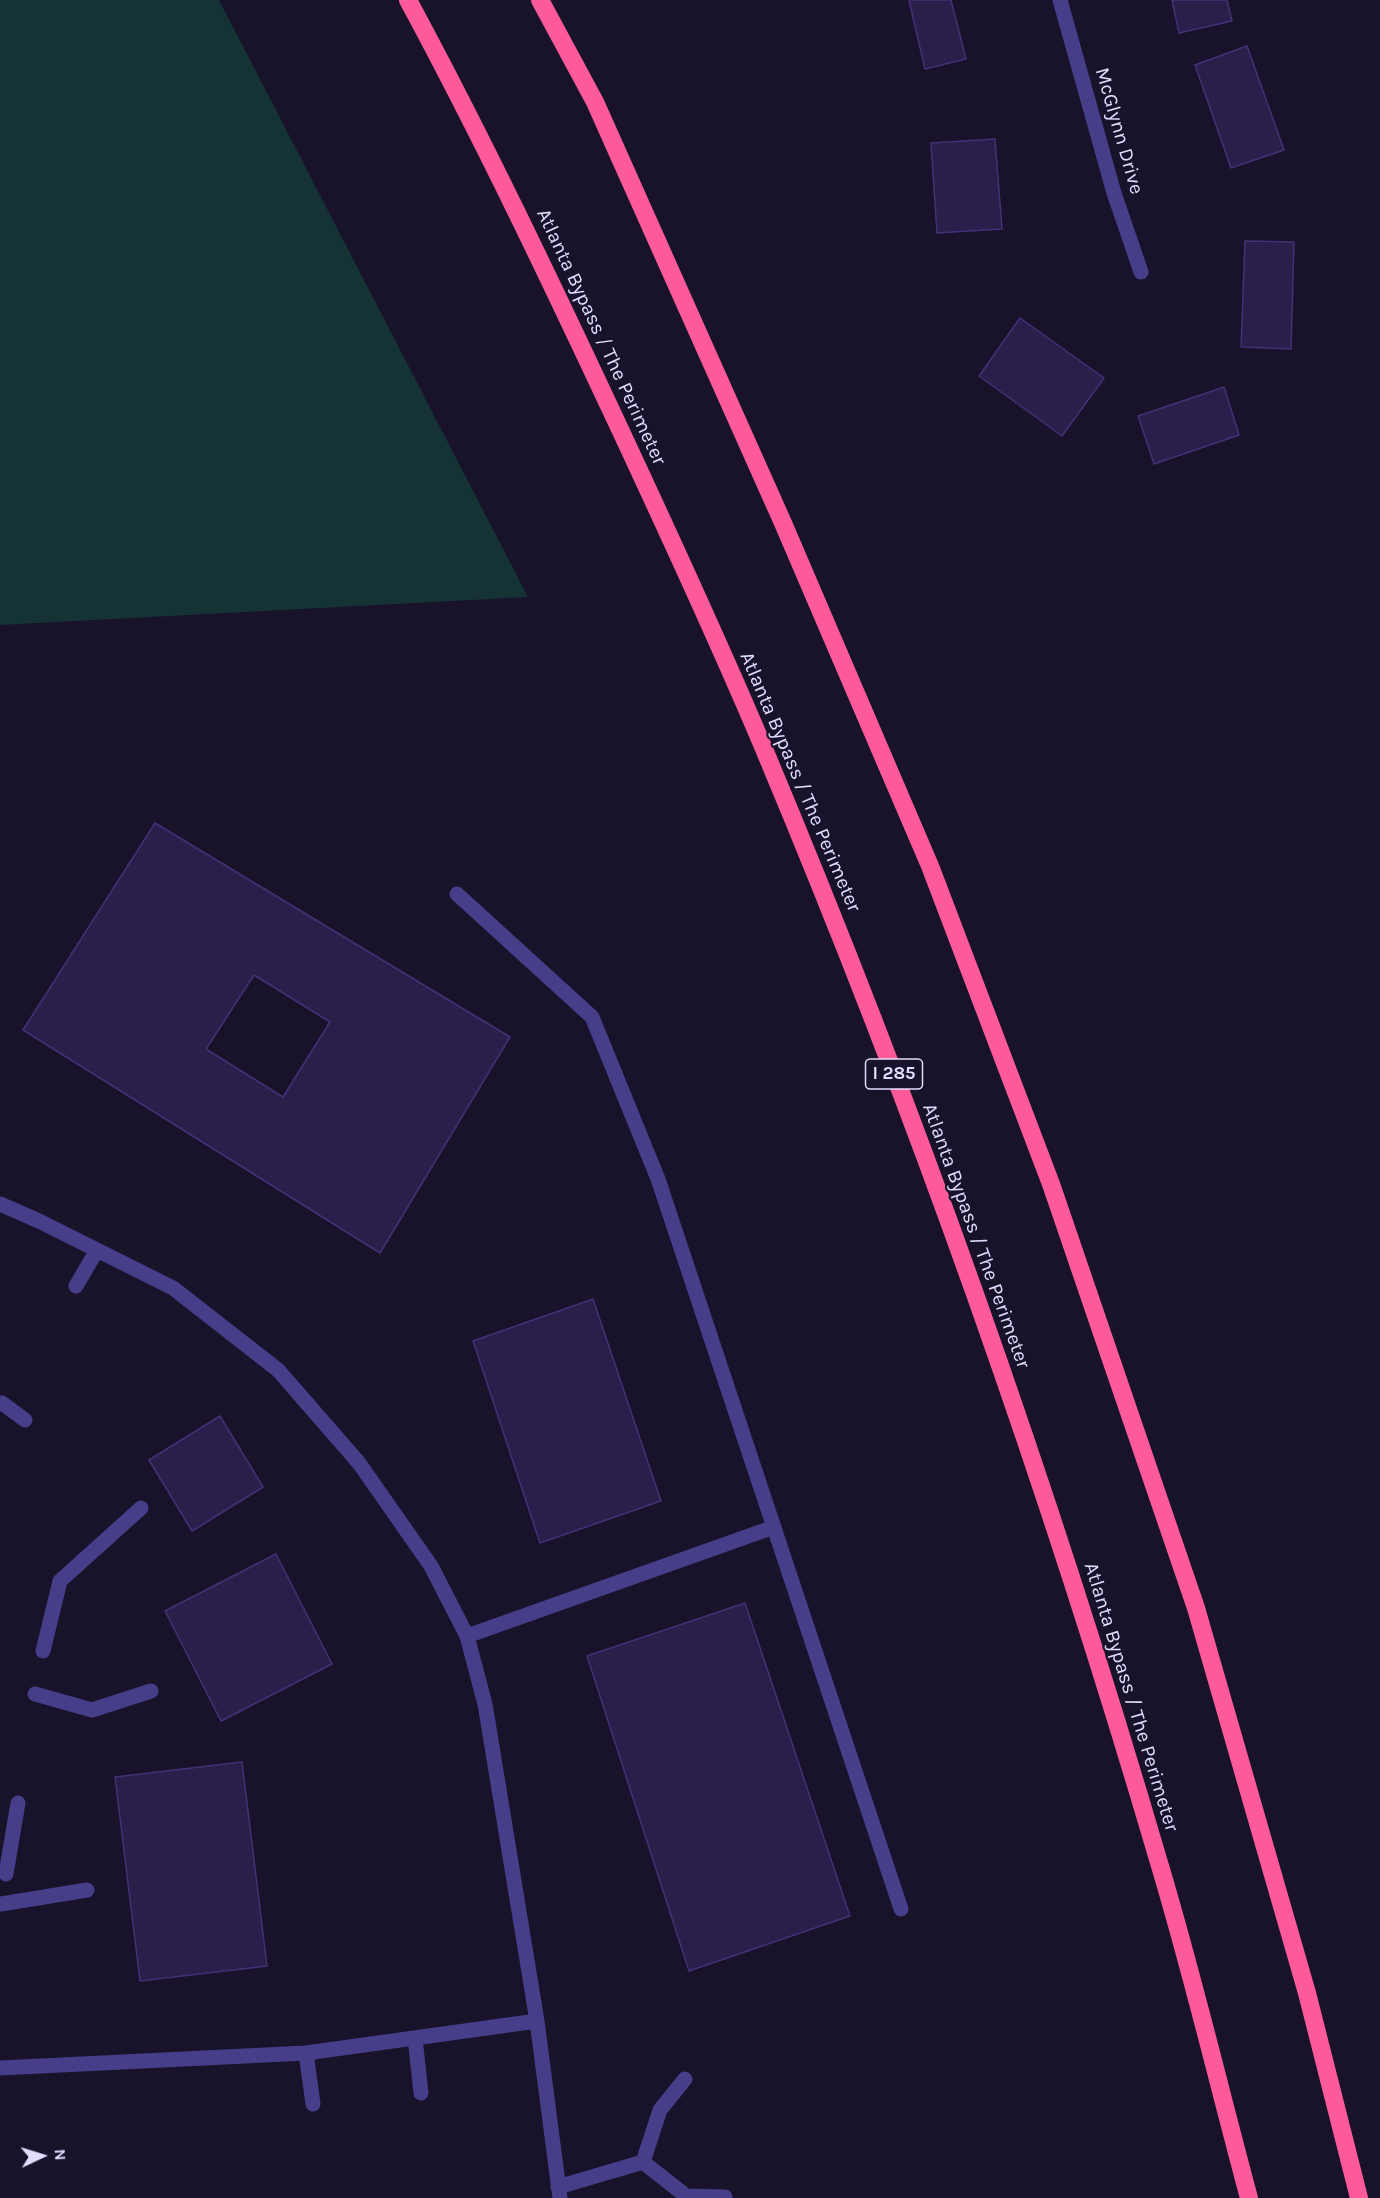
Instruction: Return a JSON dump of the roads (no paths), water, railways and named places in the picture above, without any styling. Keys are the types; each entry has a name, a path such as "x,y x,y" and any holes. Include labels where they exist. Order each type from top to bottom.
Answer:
{"highway":[{"name":"Atlanta Bypass / The Perimeter","path":"408,0 548,276 675,547 764,748 872,1014 990,1335 1079,1604 1161,1869 1249,2198"},
{"path":"540,0 595,102 783,523 930,866 1051,1184 1196,1608 1307,1993 1359,2198"}],"street":[{"name":"McGlynn Drive","path":"1060,0 1114,193 1142,272"},
{"path":"457,894 592,1017 658,1179 901,1909"},
{"path":"0,1204 173,1288 278,1370 359,1463 431,1566 467,1636 485,1704 537,2021 559,2192 643,2162"},
{"path":"76,1286 97,1250"},
{"path":"2,1403 25,1420"},
{"path":"43,1651 60,1581 141,1508"},
{"path":"467,1636 774,1527"},
{"path":"36,1694 93,1710 152,1691"},
{"path":"6,1874 18,1803"},
{"path":"1,1904 87,1890"},
{"path":"0,2068 306,2053 537,2021"},
{"path":"415,2038 421,2093"},
{"path":"306,2053 313,2104"},
{"path":"643,2162 660,2110 685,2079"},
{"path":"643,2162 686,2196 725,2197"}]}
